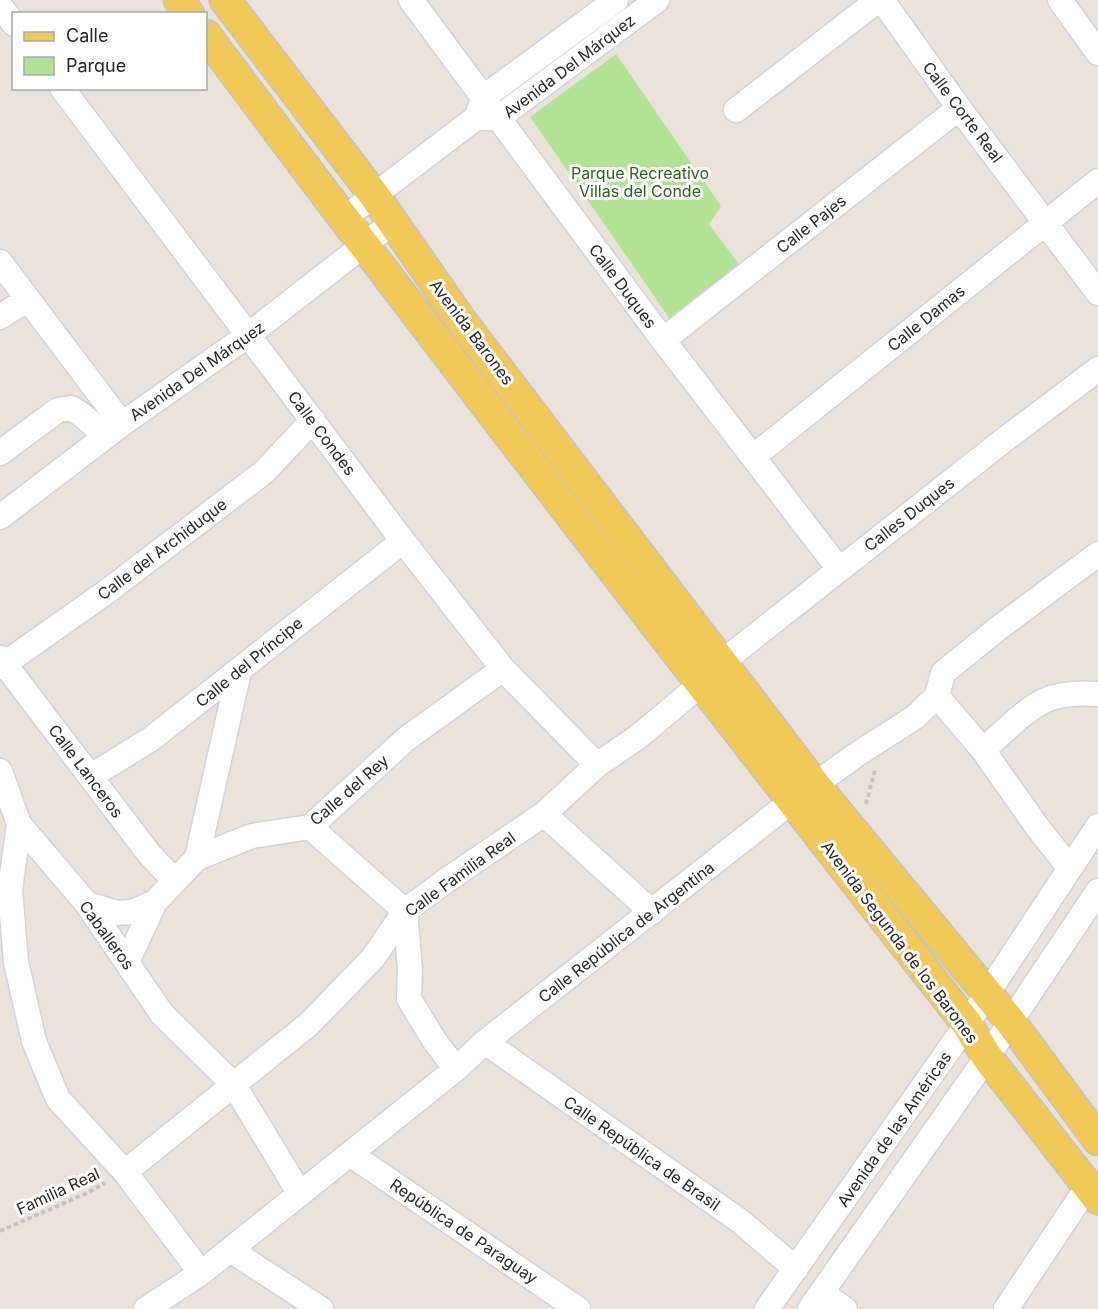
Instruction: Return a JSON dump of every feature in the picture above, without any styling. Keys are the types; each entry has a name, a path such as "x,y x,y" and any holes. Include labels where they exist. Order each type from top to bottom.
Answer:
{"main road":[{"name":"Avenida Barones","path":"225,0 374,195 460,319 722,662"},
{"name":"Avenida Barones","path":"207,37 362,245 700,685"},
{"name":"Avenida Segunda de los Barones","path":"722,662 803,793 967,1024 987,1057 1093,1192"},
{"name":"Avenida Segunda de los Barones","path":"700,685 803,793 856,836 1010,1021 1098,1140"}],"street":[{"name":"Calle Duques","path":"411,0 486,111 839,569"},
{"name":"Avenida Del Márquez","path":"343,219 486,111 616,0"},
{"name":"Avenida Del Márquez","path":"486,111 657,0"},
{"name":"Calle Corte Real","path":"880,0 1098,293"},
{"path":"736,110 880,0"},
{"path":"1060,0 1098,53"},
{"path":"0,6 12,21"},
{"name":"Calle Condes","path":"63,90 247,336 503,669 597,765"},
{"name":"Calle Pajes","path":"663,340 959,108"},
{"name":"Calle Damas","path":"754,456 1098,181"},
{"name":"Avenida Del Márquez","path":"0,517 114,430 247,336 392,223"},
{"path":"0,262 28,299 114,430"},
{"path":"0,317 28,299"},
{"name":"Calles Duques","path":"700,685 722,662 839,569 1098,369"},
{"path":"0,453 58,410 71,408 114,430"},
{"name":"Calle del Archiduque","path":"2,663 105,593 264,472 313,420"},
{"name":"Calle del Príncipe","path":"91,776 151,739 403,541"},
{"name":"Calle República de Argentina","path":"146,1309 201,1273 456,1069 485,1042 803,793 855,755 915,717 937,696 943,673 996,630 1097,558"},
{"name":"Calle Lanceros","path":"2,663 150,855 175,881"},
{"name":"Calle del Rey","path":"87,904 117,913 132,912 155,902 197,858 252,836 310,827 406,739 503,669"},
{"path":"197,858 239,671"},
{"name":"Calle Familia Real","path":"125,1172 309,1024 373,958 405,911 544,814 597,765 638,737 700,685"},
{"path":"983,750 1048,698 1076,693 1098,694"},
{"path":"937,696 983,750 1038,828 1069,867"},
{"name":"Caballeros","path":"0,771 19,824 87,904 162,1014 234,1085 300,1194"},
{"path":"544,814 652,912"},
{"path":"19,824 10,890 16,962 34,1041 58,1099 125,1172 201,1273"},
{"name":"Avenida de las Américas","path":"767,1309 967,1024 1098,826"},
{"path":"310,827 405,911 410,969 409,999 434,1040 456,1069"},
{"path":"127,962 155,902"},
{"path":"845,1309 816,1301 1010,1021 1095,903"},
{"name":"Calle República de Brasil","path":"485,1042 740,1221 796,1269"},
{"name":"República de Paraguay","path":"350,1154 578,1309"},
{"path":"1006,1309 1093,1192"},
{"path":"230,1250 321,1309"}],"path":[{"path":"856,836 884,738"},
{"name":"Familia Real","path":"0,1231 85,1194 125,1172"}],"green space":[{"name":"Parque Recreativo Villas del Conde","path":"616,54 721,206 709,224 740,266 672,322 530,117"}]}
